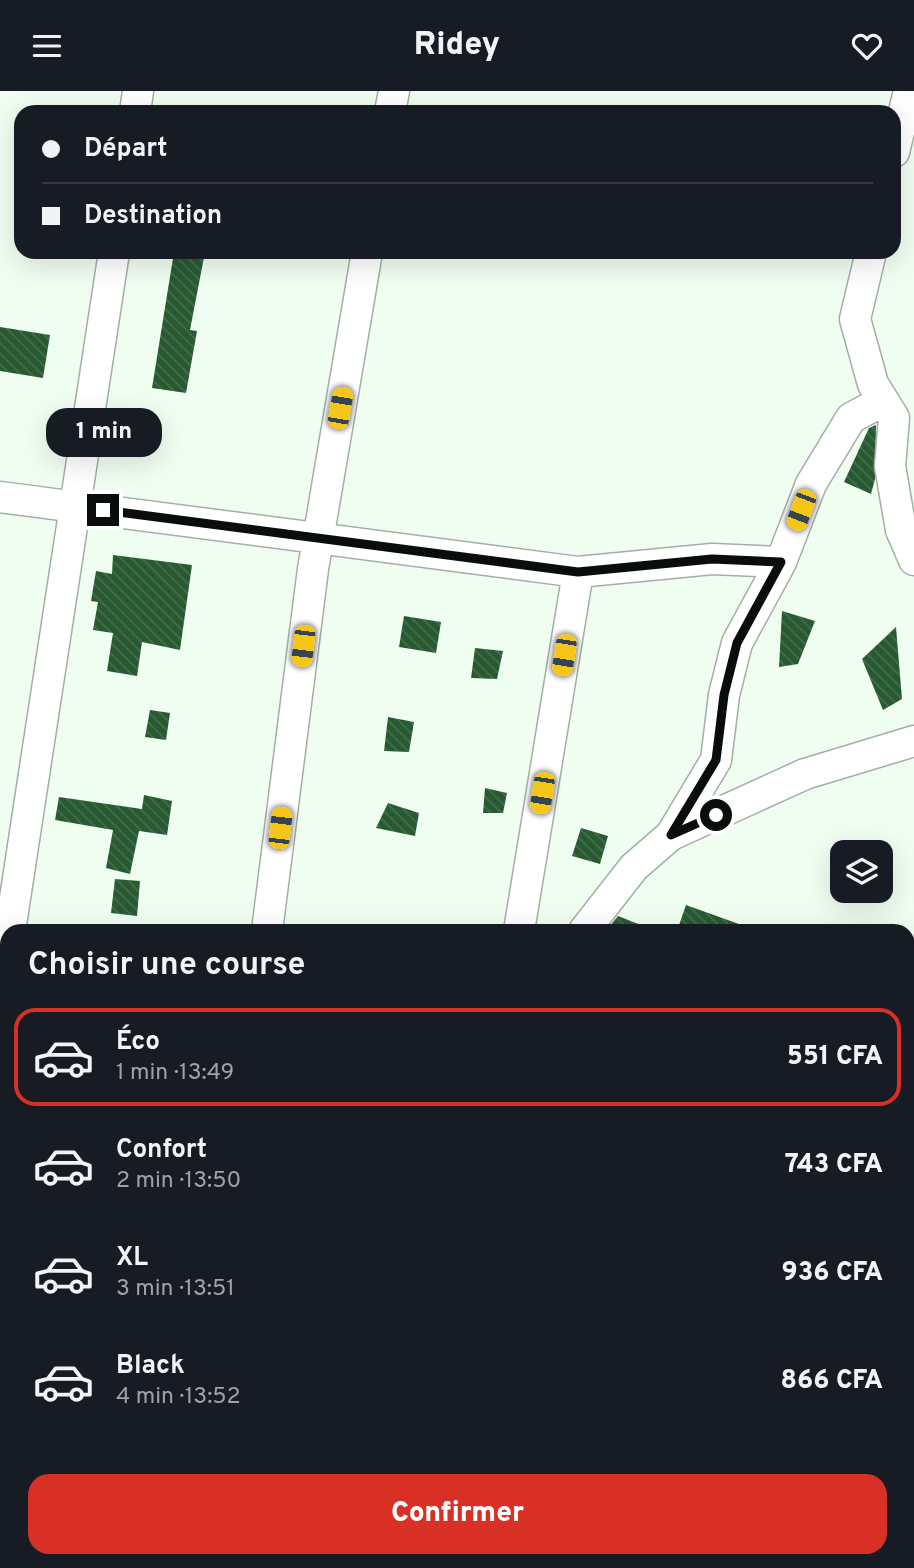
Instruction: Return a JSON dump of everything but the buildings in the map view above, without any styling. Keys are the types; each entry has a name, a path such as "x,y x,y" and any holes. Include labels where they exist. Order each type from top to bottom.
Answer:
{"street":[{"path":"901,124 909,91"},
{"path":"11,924 113,259"},
{"path":"268,924 318,538 366,259"},
{"path":"869,259 855,319 873,383 894,418 890,466 904,491 901,530 914,560"},
{"path":"671,835 716,760 724,695 737,643 781,562 811,484 851,418 883,401"},
{"path":"0,497 578,572 712,559 781,562"},
{"path":"520,924 578,572"},
{"path":"589,924 634,867 671,835 805,774 914,741"}],"route":[{"path":"103,510 578,572 712,559 781,562 737,643 724,695 716,760 671,835 716,815"}]}
